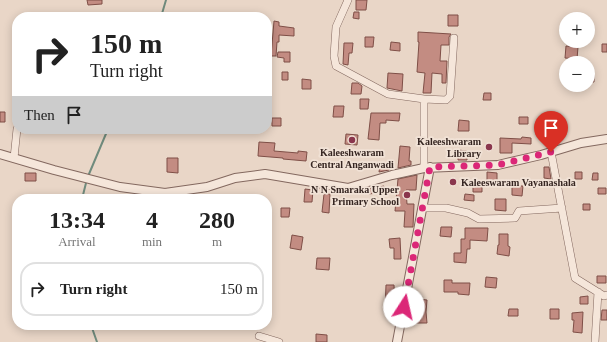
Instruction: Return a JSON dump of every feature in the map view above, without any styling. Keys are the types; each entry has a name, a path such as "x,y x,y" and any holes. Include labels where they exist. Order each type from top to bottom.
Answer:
{"street":[{"path":"348,0 336,27 334,56 336,66 388,94 424,99 446,100 450,96 454,38"},
{"path":"397,342 422,208 427,167 424,99"},
{"path":"14,158 16,134"},
{"path":"0,154 120,187 165,193 207,187 235,178 265,174 348,188 392,175 427,167 498,165 581,143 607,139"},
{"path":"551,152 575,278 604,296 607,295"},
{"path":"422,208 453,210 468,213 480,219 515,218 519,211 562,208"},
{"path":"595,342 598,292"},
{"path":"259,336 279,342"}],"building":[{"path":"87,0 102,0 102,4 88,5"},
{"path":"356,0 367,0 366,10 356,10"},
{"path":"354,12 359,12 359,19 353,18"},
{"path":"448,15 458,15 458,26 448,26"},
{"path":"274,21 279,22 279,26 294,28 294,36 279,35 276,56 272,56"},
{"path":"418,32 451,34 449,37 449,45 441,45 440,61 447,61 446,83 442,83 442,74 432,73 431,93 423,93 425,73 417,72 419,42"},
{"path":"365,37 374,37 373,47 365,47"},
{"path":"391,42 400,43 400,51 390,50"},
{"path":"344,43 353,43 352,53 349,53 348,65 343,64"},
{"path":"602,44 607,44 607,52 602,52"},
{"path":"566,48 578,48 577,56 565,56"},
{"path":"278,52 290,52 290,62 284,62 284,58 277,57"},
{"path":"282,72 288,72 288,80 282,80"},
{"path":"388,73 403,74 402,91 387,88"},
{"path":"302,79 311,80 311,89 302,89"},
{"path":"352,83 358,83 362,86 361,94 351,94"},
{"path":"484,93 491,93 491,100 483,100"},
{"path":"360,99 369,99 368,109 360,109"},
{"path":"334,106 344,106 343,117 333,117"},
{"path":"0,112 5,112 5,122 0,122"},
{"path":"371,113 400,113 399,121 386,120 386,123 380,123 379,140 368,139"},
{"path":"519,117 528,117 528,124 519,124"},
{"path":"272,118 281,118 281,126 272,126"},
{"path":"459,120 469,121 469,131 458,131"},
{"path":"346,134 358,135 357,145 345,144"},
{"path":"522,137 531,138 531,144 512,143 512,153 500,153 500,138 521,139"},
{"path":"259,142 275,143 274,151 298,153 298,151 307,152 306,161 258,156"},
{"path":"400,146 410,147 409,161 411,161 411,165 398,168"},
{"path":"458,150 467,151 467,160 458,160"},
{"path":"167,158 178,158 178,173 167,172"},
{"path":"380,165 389,166 389,170 379,172"},
{"path":"544,167 549,167 551,179 544,178"},
{"path":"487,172 497,173 497,181 487,181"},
{"path":"575,172 582,172 582,179 575,179"},
{"path":"25,173 36,173 36,181 25,181"},
{"path":"593,173 598,173 598,180 592,180"},
{"path":"417,175 416,190 406,190 407,204 414,204 413,227 404,227 405,211 395,211 398,179"},
{"path":"473,185 482,185 482,192 473,192"},
{"path":"384,186 384,192 369,194 368,189"},
{"path":"512,186 523,186 522,196 512,195"},
{"path":"598,188 606,188 606,194 598,194"},
{"path":"305,189 313,190 312,202 304,202"},
{"path":"324,194 330,194 329,213 322,212"},
{"path":"465,194 474,195 474,201 464,200"},
{"path":"495,199 506,199 506,211 495,210"},
{"path":"583,204 590,204 590,210 583,210"},
{"path":"281,208 290,208 289,217 281,217"},
{"path":"441,227 452,227 451,237 440,236"},
{"path":"465,228 488,228 487,241 470,240 470,249 467,249 466,263 454,262 454,253 461,253 461,239 465,239"},
{"path":"499,234 508,234 508,246 510,247 509,256 497,254"},
{"path":"292,235 303,237 301,250 290,248"},
{"path":"400,238 401,259 394,259 394,248 390,248 389,239"},
{"path":"317,258 330,258 329,270 316,269"},
{"path":"597,276 606,276 606,283 597,283"},
{"path":"486,277 497,278 496,288 485,287"},
{"path":"444,280 452,280 452,283 470,283 469,295 458,294 458,292 444,292"},
{"path":"386,285 394,285 395,311 385,311"},
{"path":"588,296 588,304 580,304 580,297"},
{"path":"418,299 427,300 427,323 414,323 414,312 417,312"},
{"path":"509,309 518,309 518,316 508,316"},
{"path":"550,309 559,309 559,319 550,319"},
{"path":"602,310 607,310 607,320 601,320"},
{"path":"583,312 582,333 573,332 574,320 572,320 572,313"},
{"path":"316,334 327,335 327,342 316,342"}],"waterway":[{"path":"162,12 166,0"},
{"path":"89,174 106,134"},
{"path":"83,194 86,183"},
{"path":"93,330 97,342"}],"place":[{"name":"Kaleeshwaram Central Anganwadi","path":"352,140"},
{"name":"Kaleeshwaram Library","path":"489,147"},
{"name":"Kaleeswaram Vayanashala","path":"453,182"},
{"name":"N N Smaraka Upper Primary School","path":"407,195"}],"route":[{"path":"404,307 430,167 498,165 551,152"}]}
